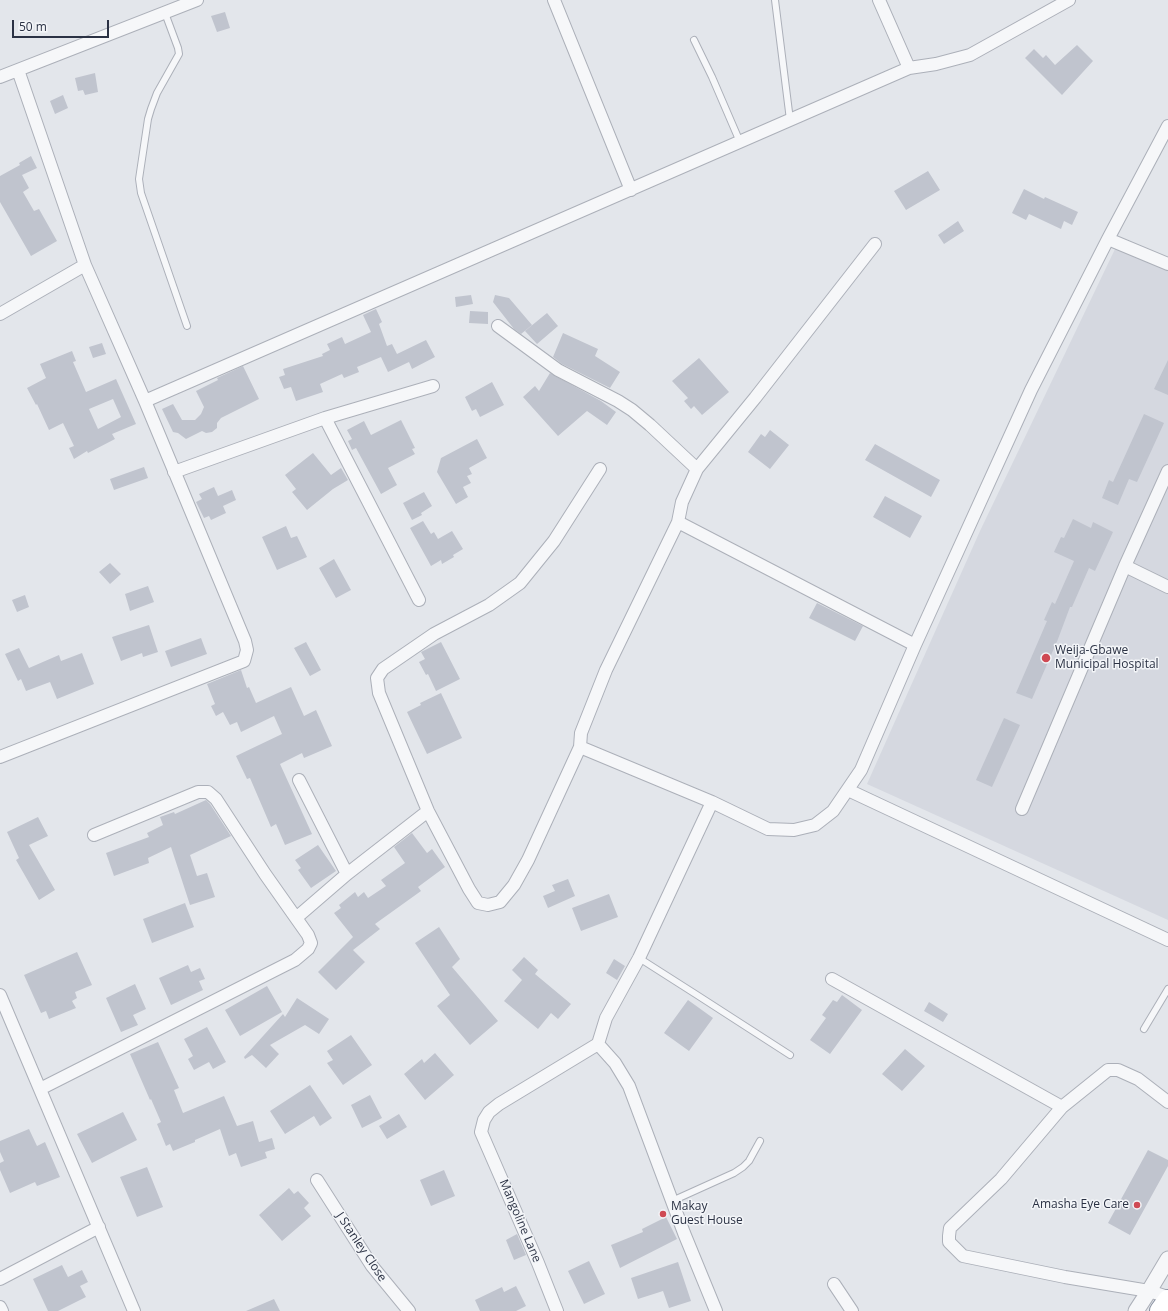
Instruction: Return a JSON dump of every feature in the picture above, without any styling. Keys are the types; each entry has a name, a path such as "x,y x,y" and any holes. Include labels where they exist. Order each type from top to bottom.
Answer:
{"highway":[{"path":"1160,1311 1168,1298"}],"street":[{"path":"0,77 197,0"},
{"path":"554,0 631,190"},
{"path":"879,0 909,68"},
{"path":"145,401 909,68 936,64 970,55 1069,0"},
{"path":"0,757 244,662 247,650 245,641 145,401 85,265 18,70"},
{"path":"580,747 712,802 768,829 794,830 815,825 833,811 861,770 915,645 1031,390 1108,239 1168,126"},
{"path":"1108,239 1168,264"},
{"path":"600,469 554,541 520,583 489,605 434,634 383,669 377,678 379,693 428,811 468,889 478,903 488,905 500,902 514,885 528,860 580,747 581,733 606,670 678,522 682,502 697,469 755,398 874,244"},
{"path":"0,314 85,265"},
{"path":"498,326 558,370 618,401 632,410 697,469"},
{"path":"174,472 326,418 434,386"},
{"path":"326,418 419,600"},
{"path":"1022,809 1125,566 1168,471"},
{"path":"678,522 915,645"},
{"path":"1125,566 1168,587"},
{"path":"299,780 347,874"},
{"path":"848,790 1168,940"},
{"path":"40,1089 295,960 308,949 311,943 308,935 265,874 216,799 208,792 198,792 94,835"},
{"path":"712,802 639,958 606,1018 598,1044 616,1063 630,1086 684,1233 716,1311"},
{"path":"296,918 347,874 428,811"},
{"path":"832,979 1062,1107"},
{"path":"0,994 134,1311"},
{"name":"Mangoline Lane","path":"557,1311 538,1263 481,1132 484,1120 489,1112 499,1104 598,1044"},
{"path":"1168,1102 1138,1078 1118,1070 1108,1070 1062,1107 1001,1179 950,1228 949,1242 963,1256 1065,1277 1149,1291 1168,1298"},
{"name":"J Stanley Close","path":"317,1180 372,1266 409,1311"},
{"path":"0,1279 99,1227"},
{"path":"1136,1311 1168,1259"},
{"path":"834,1284 852,1311"},
{"path":"0,1307 2,1311"}],"lane":[{"path":"775,0 790,120"},
{"path":"165,13 179,54 157,93 151,109 148,119 139,179 141,192 187,326"},
{"path":"694,40 740,142"},
{"path":"639,958 790,1055"},
{"path":"1144,1029 1168,989"},
{"path":"672,1201 739,1170 749,1161 760,1141"}],"shaded area":[{"name":"Weija-Gbawe Municipal Hospital","path":"1116,247 1168,270 1168,920 867,784 980,531"}],"building":[{"path":"225,12 230,28 217,32 211,16"},
{"path":"1077,45 1093,61 1062,95 1025,58 1034,49 1043,58 1046,55 1055,65"},
{"path":"95,73 98,92 85,95 83,90 78,91 75,78"},
{"path":"63,95 68,108 55,114 50,101"},
{"path":"31,156 37,168 22,175 29,188 23,192 34,211 39,209 57,241 31,256 0,202 0,176 20,165 19,163"},
{"path":"928,171 940,190 906,210 894,191"},
{"path":"1024,189 1044,199 1045,197 1078,212 1072,225 1064,221 1061,229 1029,214 1026,220 1012,213"},
{"path":"958,221 964,231 944,244 938,235"},
{"path":"471,295 473,304 456,307 455,297"},
{"path":"495,295 509,298 532,325 521,334 514,329 493,302"},
{"path":"376,309 382,322 379,324 387,346 392,344 397,354 426,340 435,357 412,369 409,362 388,372 381,357 357,367 359,372 344,378 342,374 320,384 323,392 296,401 291,387 284,389 279,377 285,375 283,369 323,356 322,354 330,350 327,344 342,337 345,344 371,332 363,315"},
{"path":"470,311 488,312 488,324 469,323"},
{"path":"547,313 558,326 537,344 525,331"},
{"path":"563,333 598,349 595,356 620,372 610,388 562,364 553,357"},
{"path":"102,343 106,354 93,358 89,347"},
{"path":"72,351 76,361 73,362 86,392 116,379 136,424 112,434 115,439 88,453 87,451 74,459 69,448 74,446 63,423 49,430 37,404 36,405 27,388 46,378 40,364","holes":["113,399 121,417 98,429 89,409"]},
{"path":"699,358 729,392 702,415 694,406 691,409 684,401 688,398 672,381"},
{"path":"1168,360 1168,395 1154,389"},
{"path":"243,366 259,399 221,418 217,423 217,428 212,432 206,433 202,431 186,439 178,433 173,432 162,409 173,404 182,420 195,420 201,414 204,407 196,391 218,380 217,378"},
{"path":"550,373 601,401 616,412 607,425 587,411 558,436 523,397 535,386 539,391"},
{"path":"492,382 504,405 480,417 476,409 472,411 465,397"},
{"path":"1144,414 1164,423 1137,482 1129,479 1118,505 1102,498 1109,480 1113,482"},
{"path":"401,420 415,448 412,449 415,454 388,468 397,485 381,494 356,448 352,450 348,441 352,439 347,430 364,421 371,435"},
{"path":"770,430 789,445 770,469 748,452 761,434 765,437"},
{"path":"477,439 487,458 469,468 472,474 467,476 471,483 463,487 468,497 456,504 437,472 441,458"},
{"path":"875,444 940,480 931,497 865,460"},
{"path":"313,453 331,475 341,468 348,480 333,489 307,510 292,492 296,489 285,475"},
{"path":"144,467 148,478 114,490 110,479"},
{"path":"214,487 218,496 232,490 236,500 223,506 226,513 211,520 209,516 204,518 196,502 202,499 199,494"},
{"path":"424,492 432,506 421,513 422,515 412,520 403,503"},
{"path":"885,496 922,516 910,538 873,517"},
{"path":"1073,519 1091,528 1093,522 1113,532 1095,571 1089,568 1072,607 1070,607 1032,699 1016,693 1047,621 1044,620 1052,602 1055,604 1074,561 1054,552 1061,537 1064,538"},
{"path":"423,521 431,534 434,532 438,539 452,531 463,549 453,555 454,557 442,564 441,560 431,566 410,528"},
{"path":"286,526 291,538 297,536 307,557 277,570 262,537"},
{"path":"334,559 351,590 336,598 319,568"},
{"path":"110,563 121,574 110,584 99,572"},
{"path":"148,586 154,602 130,611 125,594"},
{"path":"25,595 29,607 17,612 12,600"},
{"path":"817,603 863,626 855,641 809,618"},
{"path":"149,625 158,652 143,657 142,653 121,661 112,637"},
{"path":"201,638 207,654 171,667 165,651"},
{"path":"306,642 321,670 310,676 294,648"},
{"path":"441,642 460,679 436,691 428,674 426,675 419,662 425,659 421,652"},
{"path":"19,648 29,668 59,655 61,661 82,653 94,684 57,699 50,682 26,691 21,679 18,681 5,654"},
{"path":"241,670 247,688 249,687 256,703 291,687 304,716 316,710 332,746 304,758 302,753 280,764 312,834 285,845 276,824 271,827 250,778 247,779 236,756 282,734 274,716 241,732 237,722 230,725 223,712 216,716 211,706 215,704 207,684"},
{"path":"441,693 462,738 427,754 407,712 421,705 420,703"},
{"path":"1004,718 1020,725 992,787 976,780"},
{"path":"206,800 231,836 190,855 197,876 207,873 215,897 190,905 171,847 148,858 149,863 114,876 106,853 149,837 147,833 163,825 160,817 174,812 175,814"},
{"path":"38,817 48,836 29,845 55,890 39,900 16,860 19,858 7,832"},
{"path":"412,833 427,853 432,849 445,867 418,887 421,891 375,924 380,929 353,950 365,962 336,990 318,972 353,937 334,913 341,908 339,905 355,892 358,897 364,892 368,898 386,886 381,880 405,863 394,847"},
{"path":"318,845 336,871 311,888 298,870 301,868 295,860"},
{"path":"568,879 575,896 548,908 543,896 555,891 552,885"},
{"path":"609,894 618,917 581,931 572,908"},
{"path":"185,903 194,927 152,943 143,919"},
{"path":"439,927 460,959 452,967 498,1021 470,1045 437,1006 450,995 415,943"},
{"path":"77,952 92,985 75,992 77,998 72,1001 76,1008 49,1019 46,1011 41,1013 24,975"},
{"path":"524,957 538,970 535,974 571,1004 558,1019 551,1013 538,1029 504,1001 522,980 512,970"},
{"path":"614,959 625,966 617,980 606,973"},
{"path":"188,965 191,972 200,968 205,979 199,981 203,990 171,1005 159,978"},
{"path":"135,984 146,1009 133,1015 138,1025 121,1032 106,998"},
{"path":"267,986 282,1012 240,1036 225,1010"},
{"path":"842,995 862,1010 830,1054 810,1040 826,1018 822,1015 833,1000 837,1002"},
{"path":"297,998 329,1019 319,1034 305,1025 270,1045 279,1054 266,1068 252,1055 245,1059 244,1057 283,1014 285,1017"},
{"path":"688,1000 713,1018 689,1051 664,1033"},
{"path":"929,1002 948,1014 943,1022 924,1011"},
{"path":"207,1027 226,1062 213,1069 209,1062 194,1070 188,1059 193,1056 184,1039"},
{"path":"351,1035 372,1065 343,1085 327,1063 333,1060 327,1051"},
{"path":"158,1042 179,1088 174,1090 183,1113 224,1096 237,1126 253,1121 259,1142 272,1138 275,1149 265,1152 267,1158 241,1167 236,1153 229,1156 220,1129 173,1151 170,1144 166,1146 157,1124 161,1122 130,1054"},
{"path":"905,1049 925,1066 902,1091 882,1074"},
{"path":"435,1053 454,1075 425,1100 404,1074 422,1059 424,1063"},
{"path":"310,1085 332,1118 320,1126 314,1116 285,1134 270,1111"},
{"path":"370,1095 382,1118 362,1128 351,1105"},
{"path":"123,1112 137,1140 92,1163 77,1134"},
{"path":"399,1114 407,1127 387,1139 379,1126"},
{"path":"29,1129 37,1146 45,1142 60,1177 37,1186 35,1182 10,1193 0,1170 0,1163 4,1161 0,1152 0,1141"},
{"path":"1148,1150 1168,1160 1168,1166 1130,1235 1108,1223"},
{"path":"147,1167 163,1207 137,1217 120,1177"},
{"path":"444,1170 455,1196 431,1206 420,1180"},
{"path":"289,1188 294,1194 298,1191 309,1203 304,1208 311,1216 282,1241 259,1215"},
{"path":"666,1217 677,1239 620,1268 611,1245 643,1232 642,1229"},
{"path":"517,1234 526,1255 514,1260 506,1240"},
{"path":"589,1261 605,1294 584,1304 568,1271"},
{"path":"678,1262 691,1301 669,1308 663,1291 638,1299 631,1278"},
{"path":"62,1265 68,1277 82,1270 88,1282 80,1286 86,1297 58,1311 48,1311 33,1279"},
{"path":"516,1286 526,1306 516,1311 480,1311 475,1300 502,1287 504,1292"},
{"path":"274,1299 280,1311 246,1311"}],"place":[{"name":"Weija-Gbawe Municipal Hospital","path":"1046,658"},
{"name":"Amasha Eye Care","path":"1137,1205"},
{"name":"Makay Guest House","path":"663,1214"}]}
